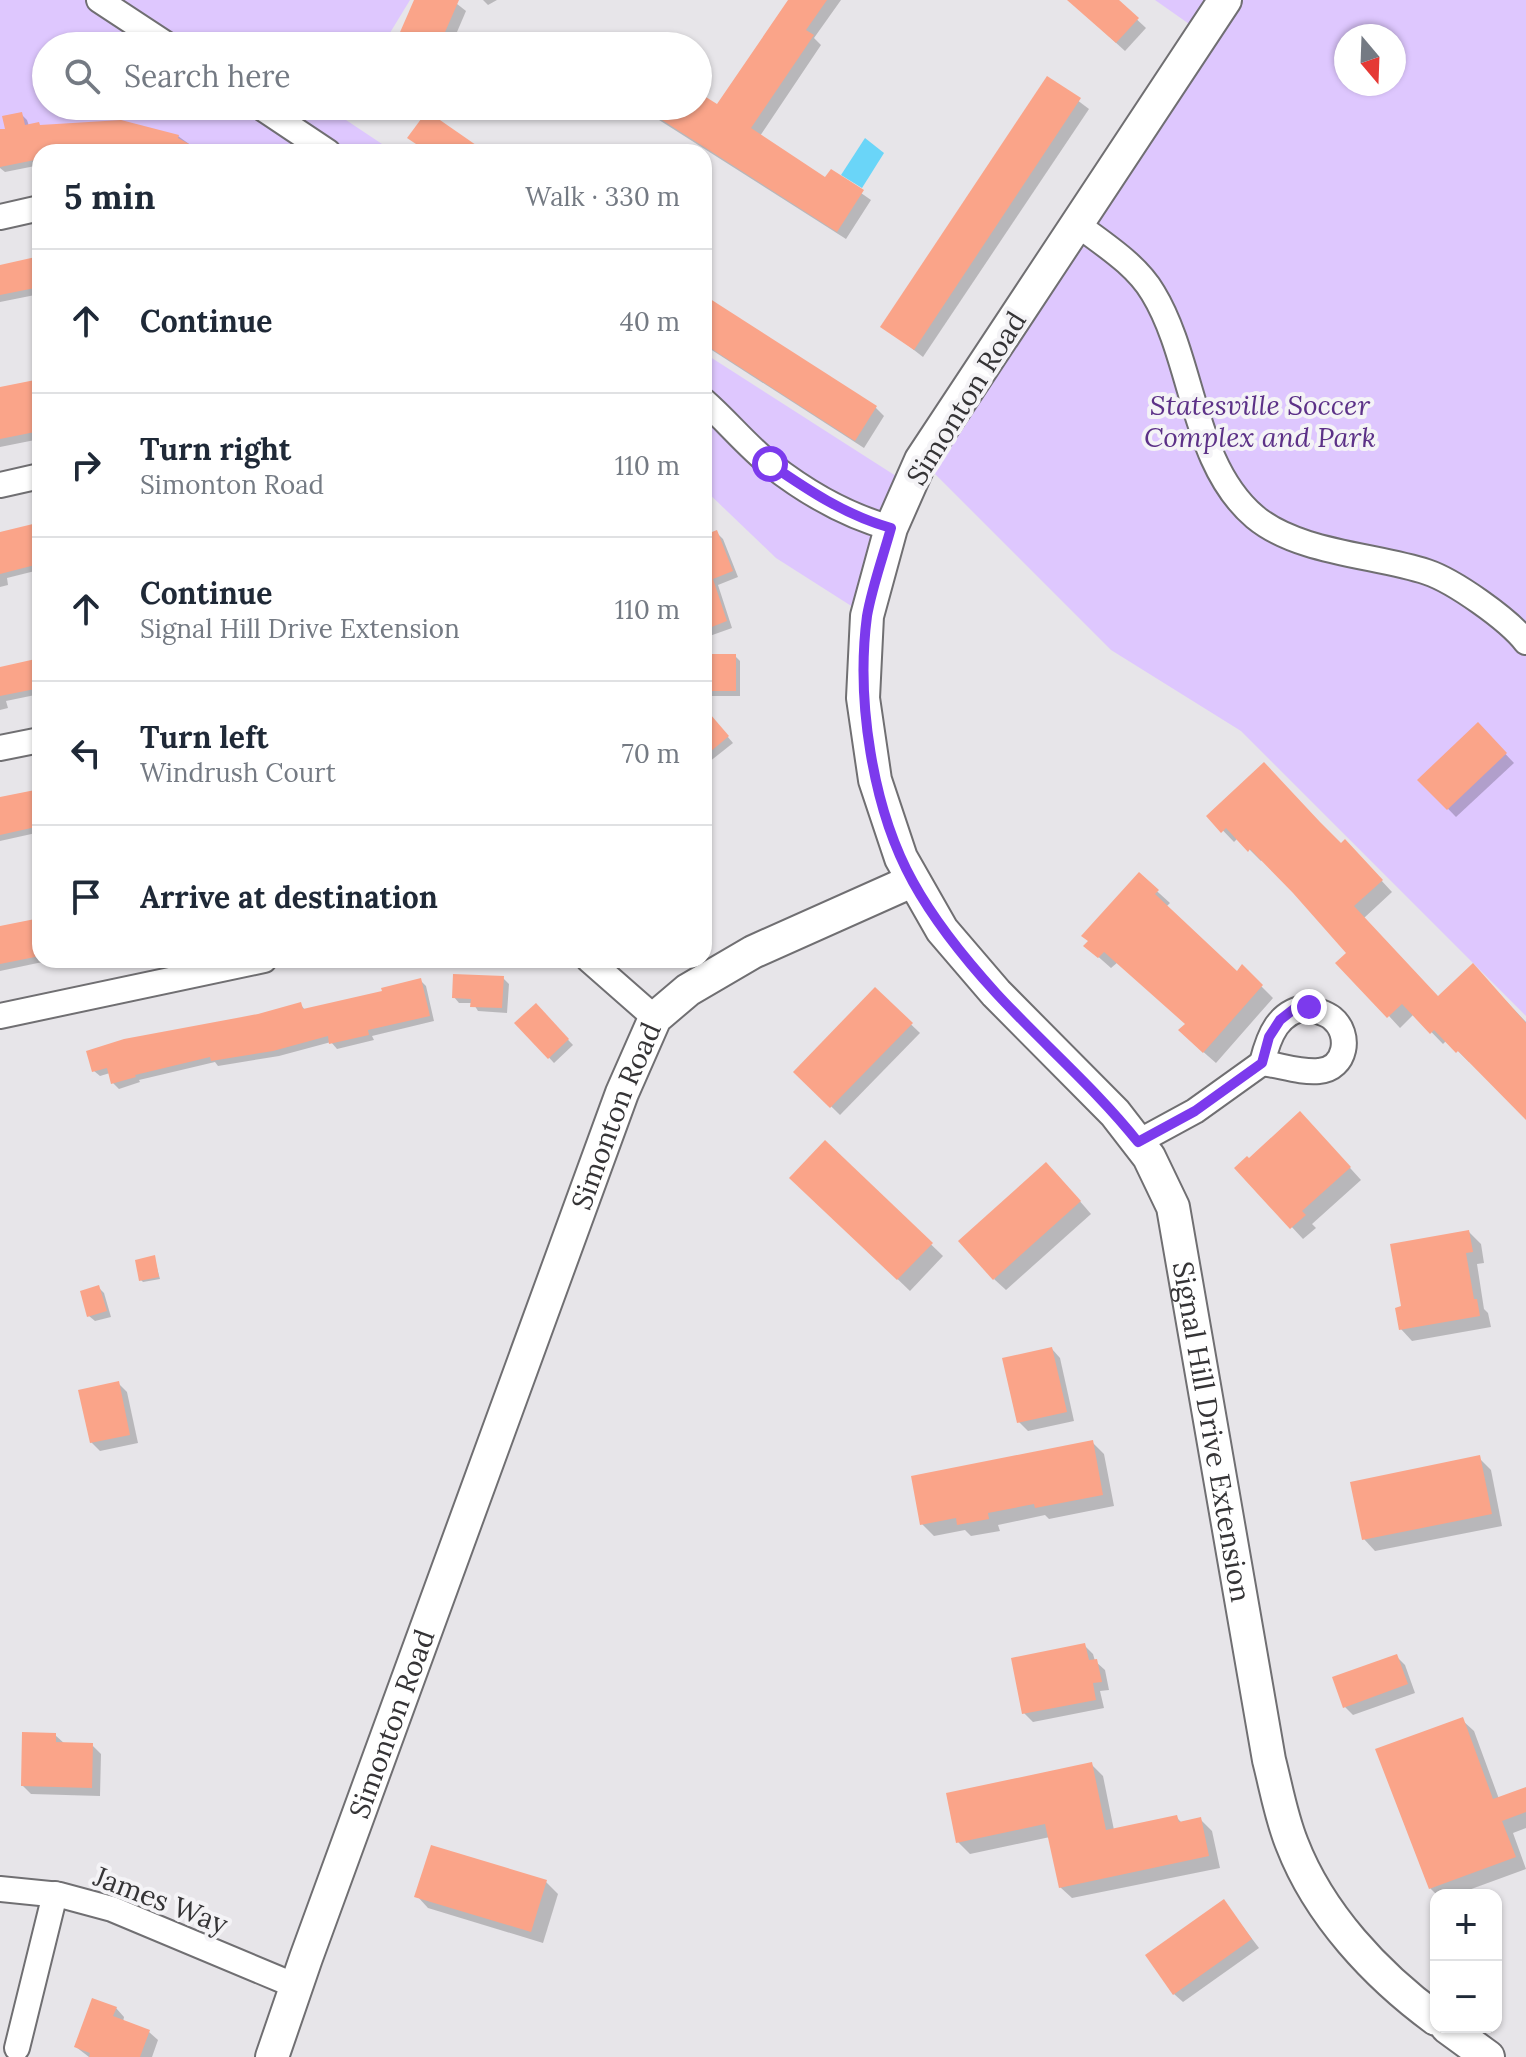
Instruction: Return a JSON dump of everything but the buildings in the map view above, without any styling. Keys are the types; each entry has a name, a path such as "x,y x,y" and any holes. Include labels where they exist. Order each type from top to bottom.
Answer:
{"street":[{"path":"99,0 148,32"},
{"name":"Simonton Road","path":"272,2057 617,1107 655,1018 688,990 753,952 912,881 901,858 875,780 863,698 867,616 891,528 921,460 1225,0"},
{"path":"280,120 316,144"},
{"path":"0,217 32,210"},
{"path":"1077,224 1126,262 1152,290 1168,322 1200,422 1218,465 1234,494 1255,517 1285,535 1430,573 1480,602 1526,642"},
{"path":"712,409 770,464 819,497 863,520 891,528"},
{"path":"0,485 32,478"},
{"path":"0,748 32,742"},
{"name":"Signal Hill Drive Extension","path":"912,881 942,930 987,982 1115,1113 1149,1157 1173,1207 1269,1760 1292,1844 1323,1903 1371,1964 1430,2014"},
{"path":"0,1016 226,968"},
{"path":"598,968 655,1018"},
{"path":"1138,1142 1195,1111 1262,1063"},
{"name":"James Way","path":"0,1889 55,1894 112,1909 296,1986"},
{"path":"17,2048 55,1894"},
{"path":"1455,2033 1488,2057"}],"green space":[{"path":"0,0 410,0 391,32 32,32 32,120 346,120 382,144 32,144 32,153 0,157"},
{"name":"Statesville Soccer Complex and Park","path":"1155,0 1526,0 1526,1016 1241,731 1111,650 921,460 1192,26"},
{"path":"712,358 910,485 867,616 776,558 712,497"}],"water":[{"path":"865,138 884,153 862,188 841,175"}],"route":[{"path":"770,464 819,497 863,520 891,528 867,616 863,698 875,780 901,858 942,930 996,993 1115,1113 1138,1142 1195,1111 1262,1063 1269,1037 1280,1020 1294,1009 1309,1007"}]}
